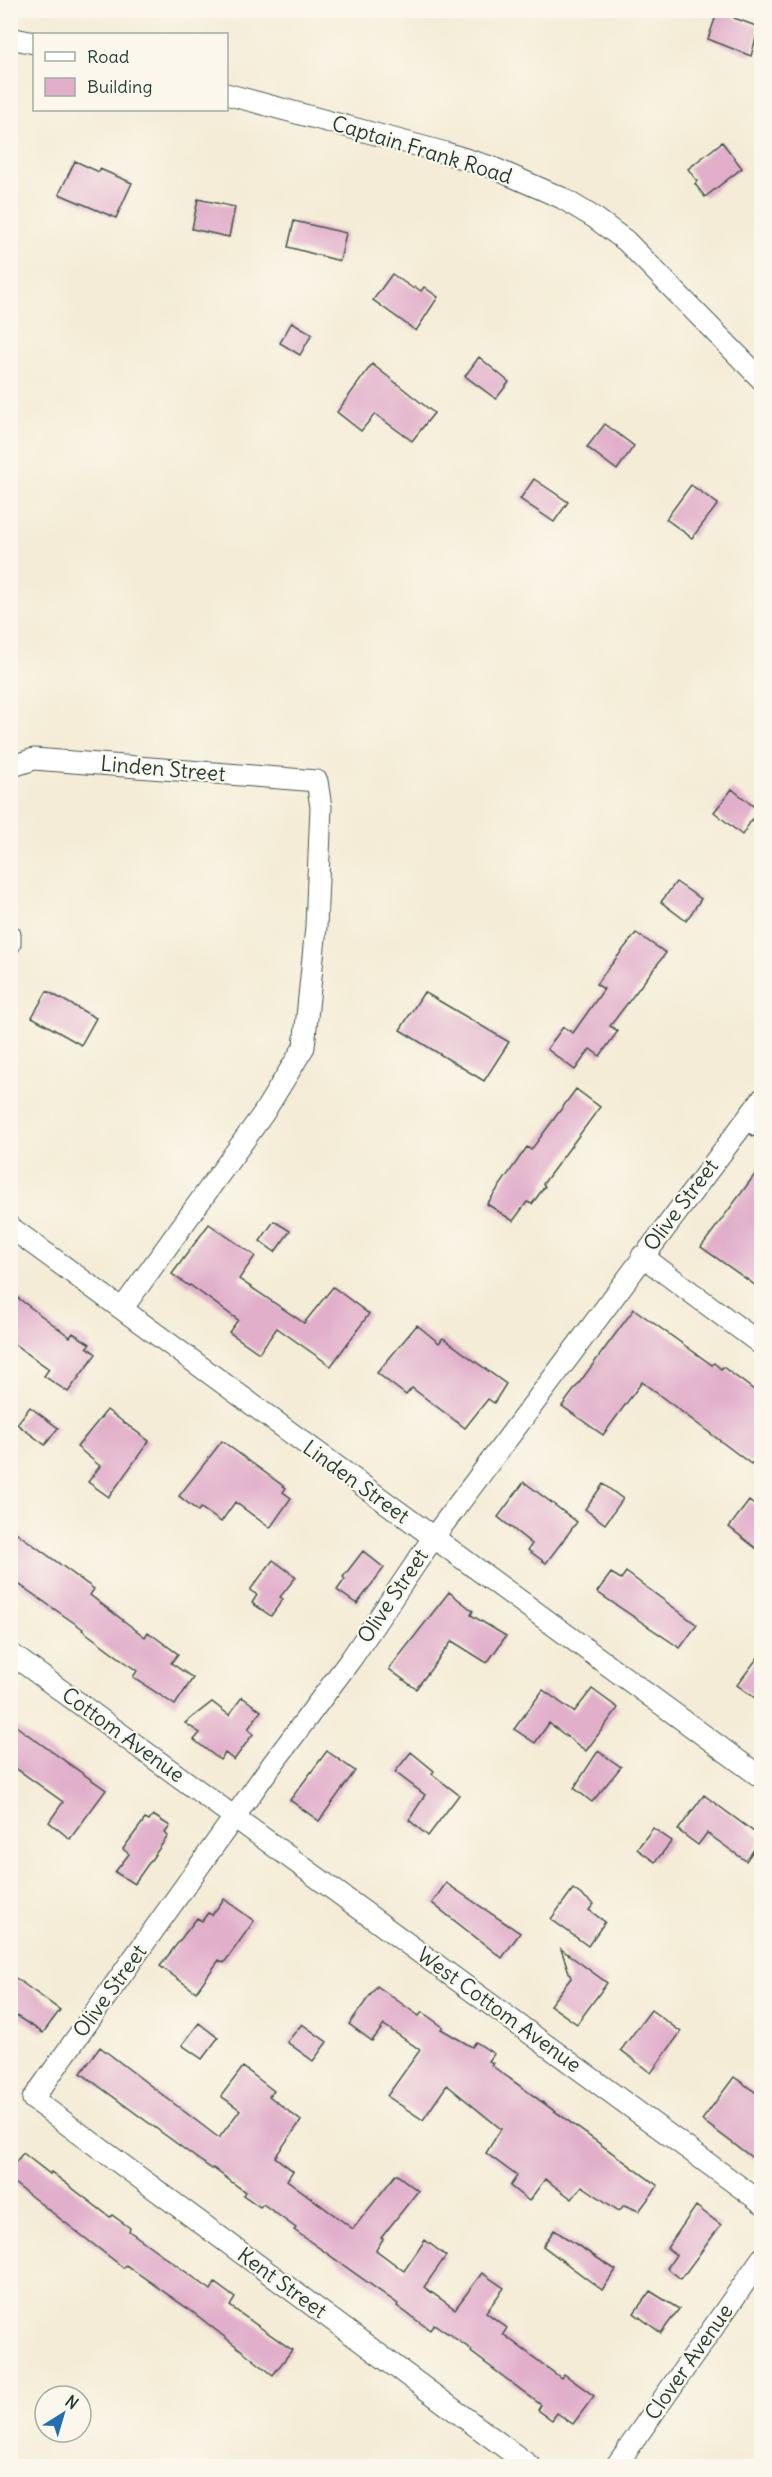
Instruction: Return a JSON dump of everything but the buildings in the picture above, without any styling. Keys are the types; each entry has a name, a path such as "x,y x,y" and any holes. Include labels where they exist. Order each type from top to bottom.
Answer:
{"street":[{"path":"10,38 33,43"},
{"name":"Captain Frank Road","path":"228,95 446,153 491,167 562,198 595,218 626,241 762,380"},
{"name":"Linden Street","path":"10,766 34,759 317,781 321,807 316,927 304,1047 263,1114 122,1309"},
{"path":"10,935 10,944"},
{"name":"Olive Street","path":"33,2099 265,1774 351,1659 433,1538 642,1256 762,1099"},
{"name":"Linden Street","path":"10,1227 762,1778"},
{"path":"642,1256 762,1346"},
{"name":"Cottom Avenue","path":"10,1653 236,1817"},
{"name":"West Cottom Avenue","path":"236,1817 762,2203"},
{"name":"Kent Street","path":"33,2099 530,2466"},
{"name":"Clover Avenue","path":"616,2466 762,2258"}],"lane":[{"path":"744,1123 762,1135"}]}
